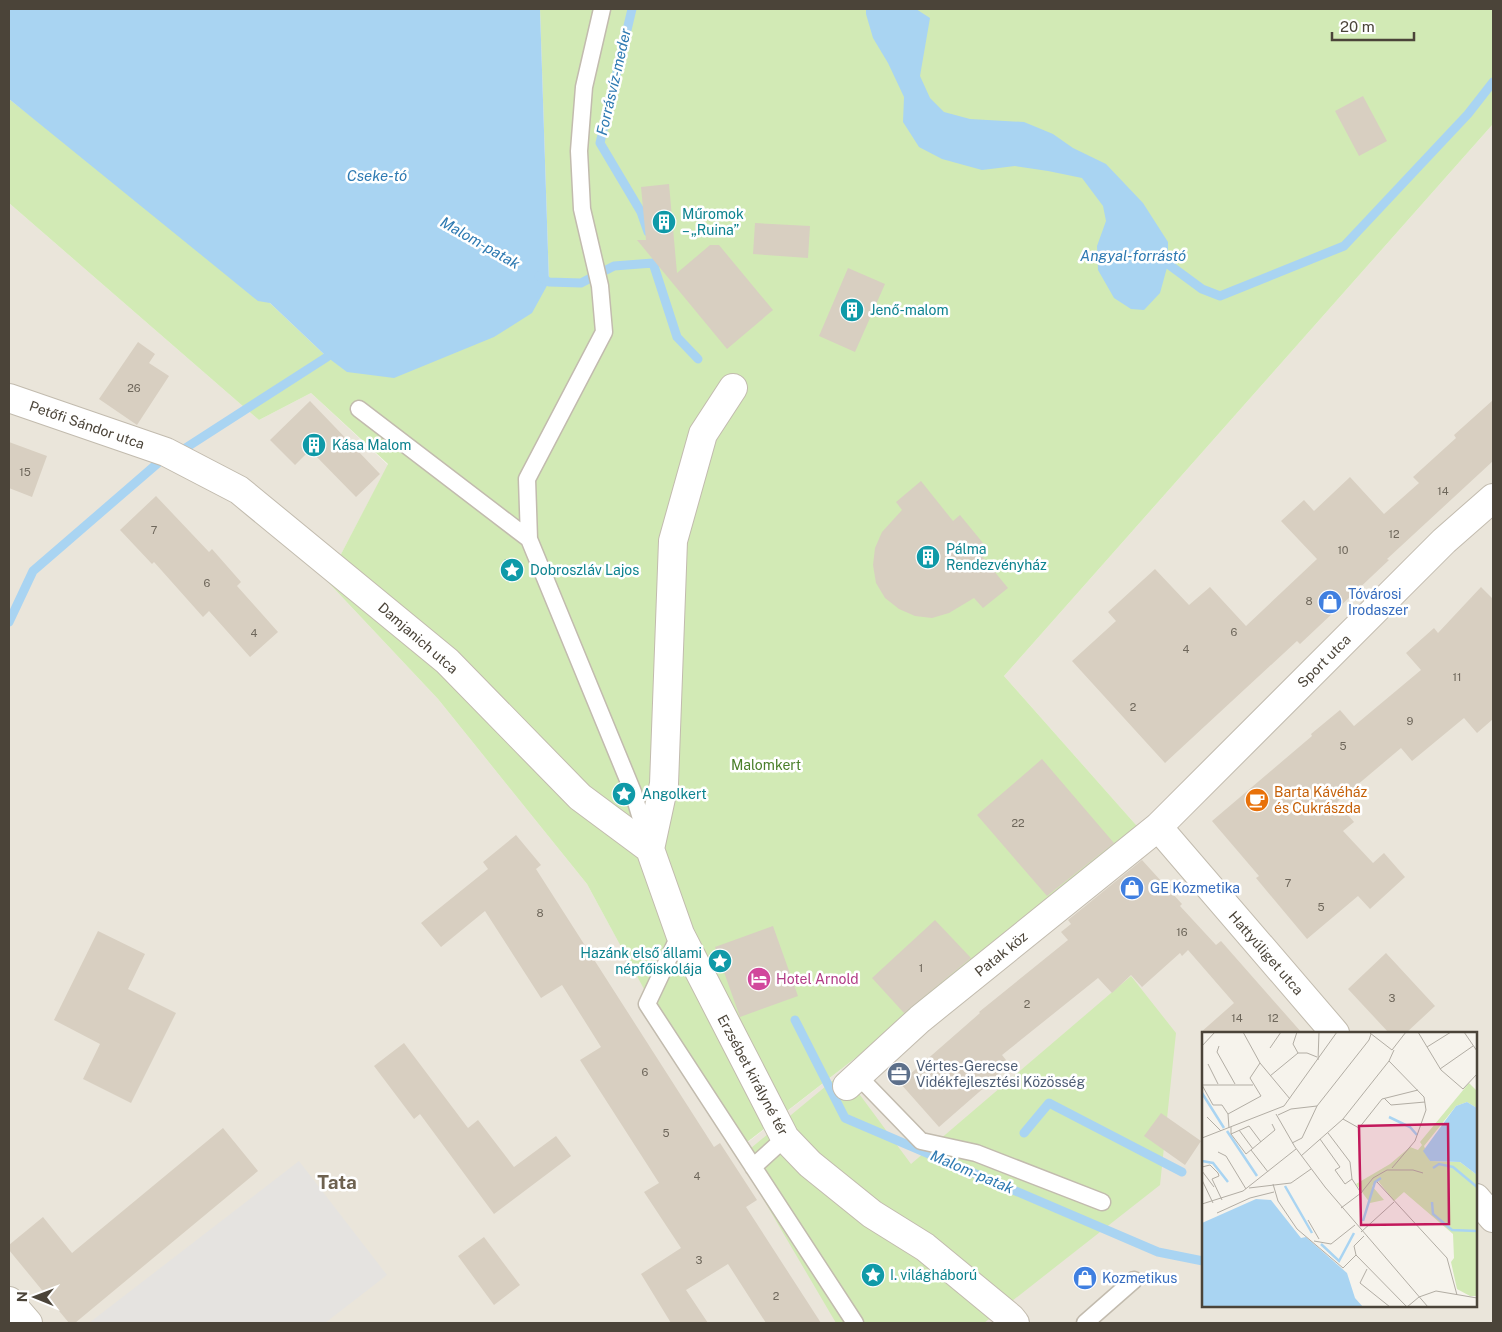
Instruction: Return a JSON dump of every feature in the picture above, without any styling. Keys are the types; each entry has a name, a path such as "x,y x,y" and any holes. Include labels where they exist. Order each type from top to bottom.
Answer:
{"street":[{"path":"650,849 664,784 673,542 703,434 734,388"},
{"name":"Petőfi Sándor utca","path":"9,398 166,452"},
{"name":"Damjanich utca","path":"166,452 240,490 447,661 580,798 650,849"},
{"name":"Sport utca","path":"1158,828 1444,541 1493,498"},
{"name":"Hattyúliget utca","path":"1158,828 1333,1032"},
{"name":"Patak köz","path":"853,1081 920,1019 1158,828"},
{"name":"Erzsébet királyné tér","path":"650,849 680,934 785,1138 810,1164 872,1214 925,1247 1009,1322"},
{"path":"1477,1199 1493,1218"},
{"path":"9,1301 28,1323"}],"lane":[{"path":"602,9 584,87 579,151 582,210 598,275 604,332 526,478 529,539 633,792 650,849"},
{"path":"359,409 529,539"},
{"path":"680,934 647,1004 854,1323"},
{"path":"853,1081 921,1141 976,1153 1102,1202"},
{"path":"752,1167 785,1138"},
{"path":"1085,1323 1134,1280"}],"shaded area":[{"path":"1493,124 1493,1323 9,1323 9,203 259,420 311,393 388,465 327,581 438,699 587,884 734,1153 1143,833 1004,676"},
{"path":"299,1161 387,1275 325,1323 89,1323"}],"green space":[{"name":"Malomkert","path":"540,9 1493,9 1493,124 1004,676 1144,834 733,1153 587,884 438,699 327,581 388,464 311,393 259,420 9,203 9,99 270,303 327,357 549,282"},
{"path":"1131,976 1176,1033 1160,1185 984,1323 836,1323 739,1158 843,1072 911,1164"}],"water":[{"name":"Cseke-tó","path":"9,9 540,9 549,282 532,313 494,337 394,378 347,372 327,357 270,303 258,301 9,99"},
{"name":"Angyal-forrástó","path":"866,9 916,9 930,18 920,76 930,98 944,112 970,119 1024,122 1053,134 1073,148 1106,164 1143,203 1168,242 1168,264 1160,293 1144,310 1131,309 1114,298 1098,270 1097,246 1106,221 1103,206 1082,178 1015,166 982,170 942,159 919,147 903,122 904,97 888,63 873,38"}],"building":[{"path":"1363,96 1387,141 1359,156 1335,111"},
{"path":"669,184 677,273 710,245 719,245 773,310 727,349 637,240 646,240 641,187"},
{"path":"755,223 810,226 808,258 753,254"},
{"name":"Jenő-malom","path":"848,268 885,284 855,352 819,336"},
{"path":"138,342 155,354 149,363 169,376 137,425 99,399"},
{"path":"1493,400 1493,461 1387,559 1389,560 1300,644 1297,641 1165,763 1072,661 1116,621 1108,612 1155,569 1189,605 1210,587 1246,626 1317,559 1281,521 1304,500 1314,511 1350,477 1384,514 1419,483 1413,477 1456,438 1454,435"},
{"name":"Kása Malom","path":"310,401 380,474 356,497 310,450 295,465 270,440"},
{"path":"9,442 47,456 32,497 9,488"},
{"name":"Pálma Rendezvényház","path":"921,481 953,521 960,515 983,543 976,549 1008,588 983,608 974,598 949,613 932,618 915,616 899,609 885,598 876,583 873,565 875,548 882,532 902,510 896,502"},
{"path":"156,496 209,552 212,549 241,582 237,586 278,632 250,657 209,611 203,617 154,562 152,564 120,530"},
{"path":"1481,587 1493,599 1493,719 1477,733 1464,718 1412,761 1401,748 1337,802 1354,822 1343,831 1373,863 1384,853 1405,877 1370,909 1358,896 1307,939 1256,878 1259,876 1212,821 1340,710 1354,726 1421,670 1406,653 1434,628 1438,633"},
{"path":"1042,759 1114,843 1047,896 977,815"},
{"path":"516,835 541,865 536,869 714,1147 720,1143 757,1200 746,1207 821,1323 766,1323 728,1264 686,1290 708,1323 671,1323 641,1274 681,1248 644,1192 659,1183 580,1060 601,1047 562,985 541,998 485,911 441,947 421,923 488,869 483,862"},
{"path":"1142,860 1182,904 1180,906 1216,945 1221,941 1301,1032 1200,1033 1234,1003 1188,950 1182,956 1180,953 1142,987 1131,975 1112,993 1098,978 1002,1055 1010,1065 939,1127 900,1083 979,1012 1068,940 1061,932 1071,924 1068,920"},
{"path":"935,920 971,958 904,1013 872,978"},
{"name":"Hotel Arnold","path":"773,926 798,996 740,1017 715,947"},
{"path":"98,931 145,954 128,989 176,1013 131,1103 83,1079 100,1044 54,1020"},
{"path":"1386,953 1435,1006 1407,1032 1388,1032 1348,989"},
{"path":"404,1043 468,1128 478,1120 514,1167 556,1136 571,1156 494,1214 420,1114 414,1119 374,1066"},
{"path":"1161,1113 1201,1141 1185,1165 1144,1136"},
{"path":"223,1128 258,1171 75,1323 69,1323 9,1250 9,1245 43,1217 72,1253"},
{"path":"484,1237 520,1285 494,1305 458,1256"}],"waterway":[{"name":"Forrásvíz-meder","path":"632,9 600,143 641,212 648,232"},
{"path":"1168,264 1202,289 1220,296 1344,246 1468,114 1493,82"},
{"name":"Malom-patak","path":"539,276 549,282 581,283 614,266 653,263 677,337 698,359"},
{"path":"184,449 327,357"},
{"path":"9,622 33,571 158,463"},
{"name":"Malom-patak","path":"795,1020 845,1118 1158,1252 1202,1261"},
{"path":"1024,1133 1049,1103 1182,1172"}],"place":[{"name":"Műromok – „Ruina”","path":"664,222"},
{"name":"Jenő-malom","path":"852,310"},
{"name":"Kása Malom","path":"314,445"},
{"name":"Pálma Rendezvényház","path":"928,557"},
{"name":"Dobroszláv Lajos","path":"512,570"},
{"name":"Tóvárosi Irodaszer","path":"1330,602"},
{"name":"Angolkert","path":"624,794"},
{"name":"Barta Kávéház és Cukrászda","path":"1257,800"},
{"name":"GE Kozmetika","path":"1132,888"},
{"name":"Hazánk első állami népfőiskolája","path":"720,961"},
{"name":"Hotel Arnold","path":"759,979"},
{"name":"Vértes-Gerecse Vidékfejlesztési Közösség","path":"899,1074"},
{"name":"I. világháború","path":"873,1275"},
{"name":"Kozmetikus","path":"1085,1278"}],"district":[{"name":"Tata","path":"337,1182"}]}
